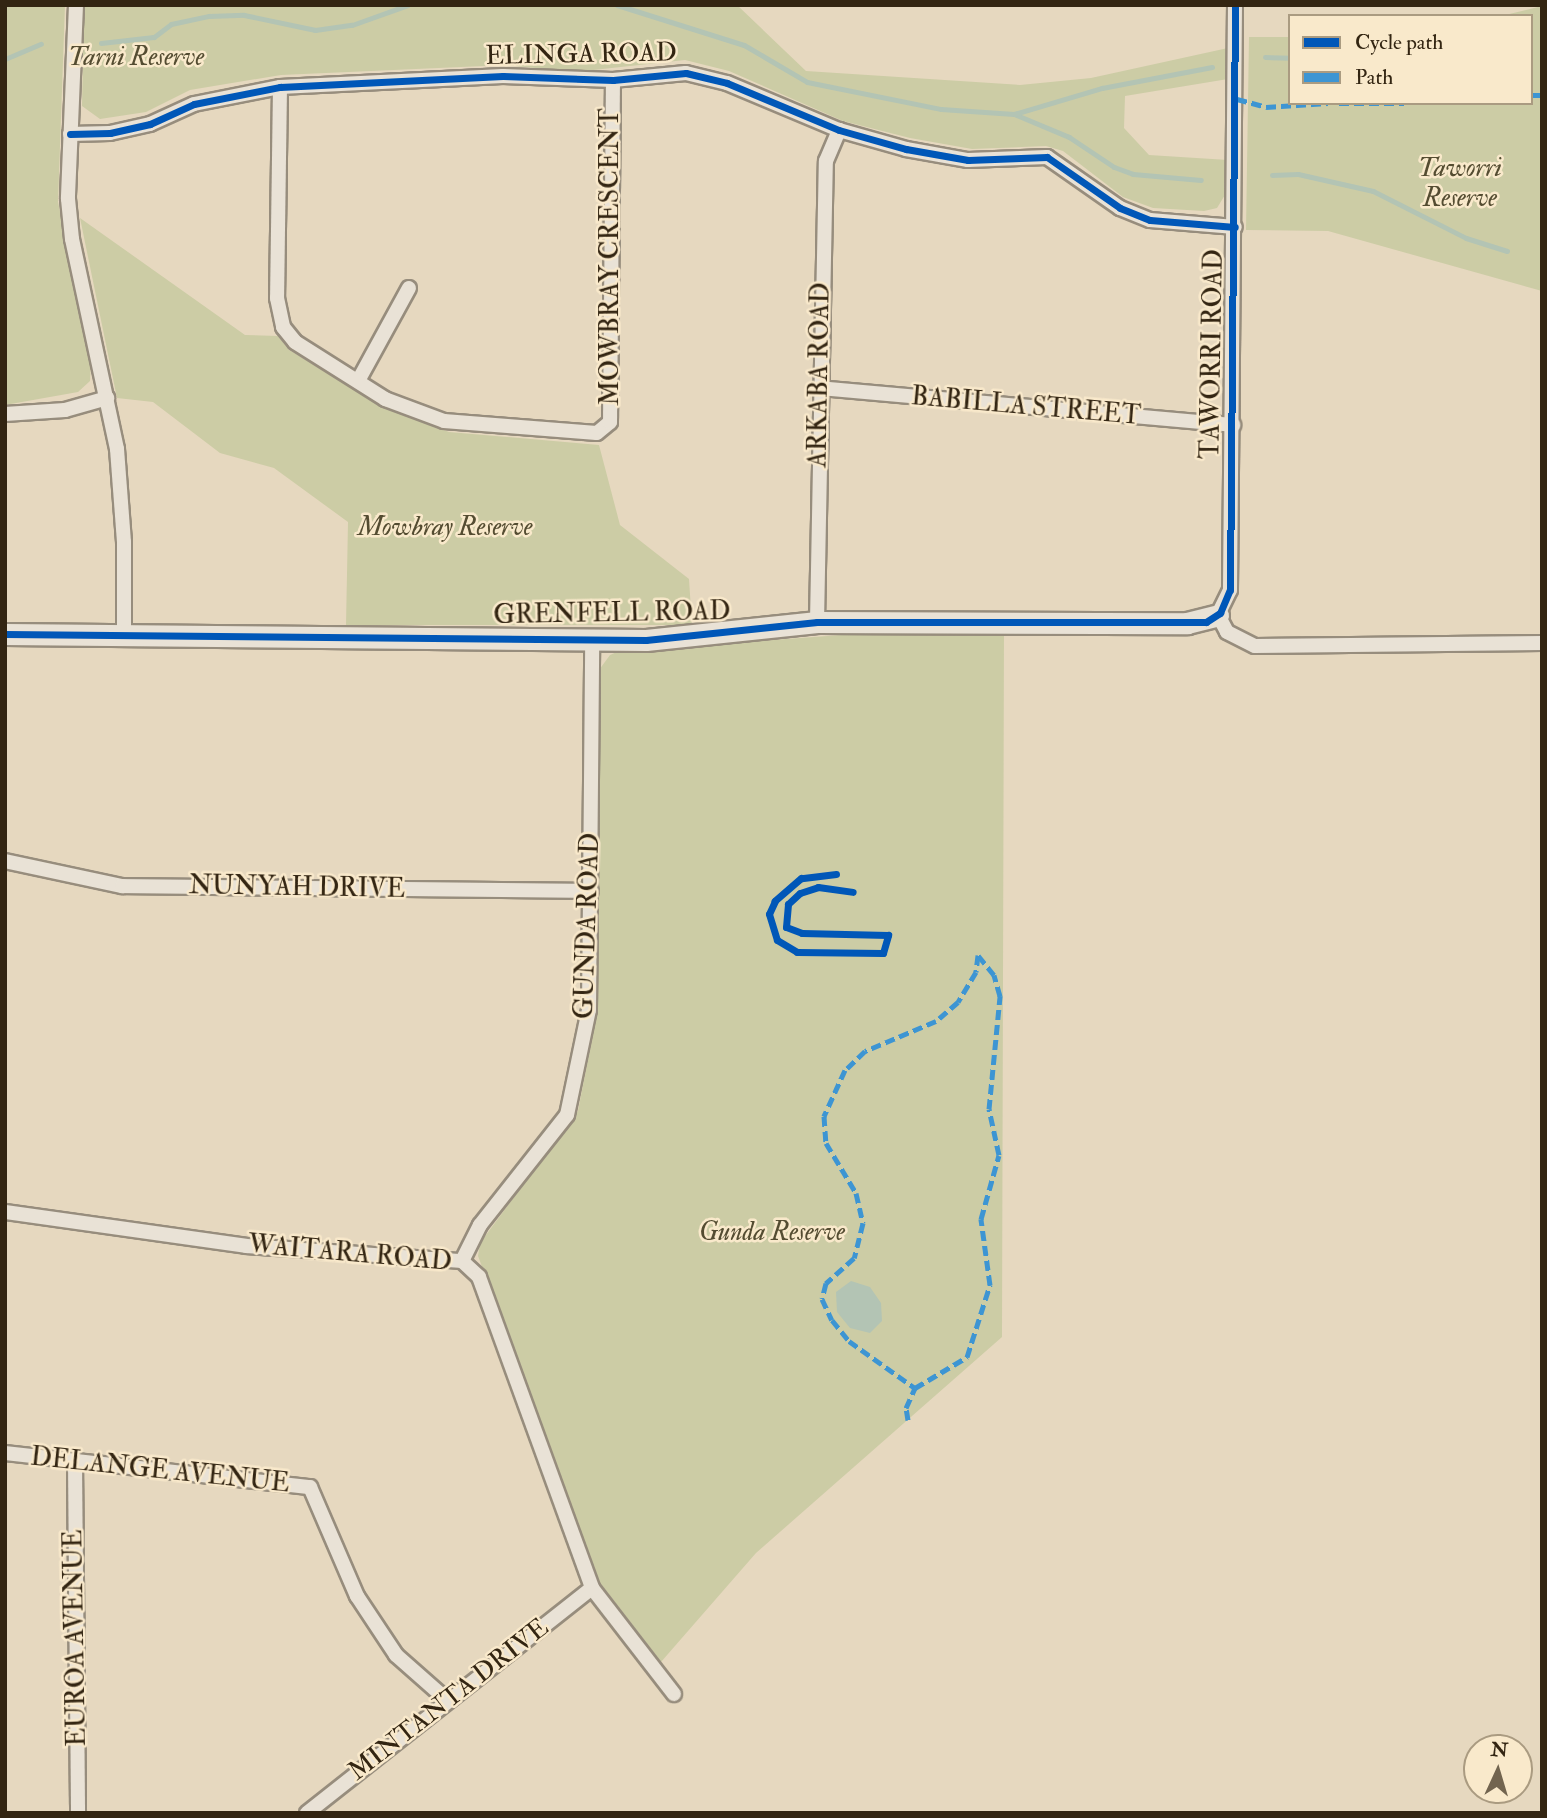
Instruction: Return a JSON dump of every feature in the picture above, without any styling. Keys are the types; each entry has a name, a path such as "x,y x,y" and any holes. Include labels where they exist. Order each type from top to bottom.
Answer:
{"street":[{"path":"76,5 70,134 72,239 107,398 122,487 124,635"},
{"name":"TAWORRI ROAD","path":"1218,615 1230,590 1235,5"},
{"name":"ELINGA ROAD","path":"70,134 110,133 150,124 194,104 280,87 503,76 612,80 686,73 727,83 839,130 906,149 968,160 1047,157 1120,208 1150,220 1235,227"},
{"name":"MOWBRAY CRESCENT","path":"280,87 276,254 283,327 295,342 385,399 443,421 597,433 610,422 612,80"},
{"name":"ARKABA ROAD","path":"817,622 819,388 826,161 839,130"},
{"path":"358,381 409,288"},
{"name":"BABILLA STREET","path":"819,388 1233,425"},
{"path":"5,414 65,410 107,398"},
{"path":"1218,615 1227,632 1255,646 1542,643"},
{"name":"GRENFELL ROAD","path":"5,634 592,639 696,637 817,622 1187,623 1218,615"},
{"name":"GUNDA ROAD","path":"462,1261 480,1225 567,1115 589,1010 592,639"},
{"name":"NUNYAH DRIVE","path":"5,861 122,886 591,891"},
{"name":"WAITARA ROAD","path":"5,1212 246,1245 462,1261 479,1278 593,1588 674,1694"},
{"name":"DELANGE AVENUE","path":"5,1453 310,1487 363,1606 396,1655 447,1700"},
{"name":"EUROA AVENUE","path":"75,1462 78,1813"},
{"name":"MINTANTA DRIVE","path":"307,1813 447,1700 593,1588"}],"green space":[{"path":"5,5 65,5 58,202 91,360 90,381 78,392 5,405"},
{"name":"Tarni Reserve","path":"84,5 737,5 806,71 1020,85 1091,78 1228,48 1228,79 1125,96 1124,128 1149,155 1228,160 1228,190 1217,208 1204,211 1153,208 1123,197 1063,151 1046,146 972,149 910,138 843,121 729,71 685,60 575,72 506,65 281,75 190,90 146,112 100,119 82,106"},
{"name":"Taworri Reserve","path":"1542,6 1542,291 1328,231 1246,230 1249,37 1288,37 1288,105 1533,105 1533,14 1509,14"},
{"name":"Mowbray Reserve","path":"80,218 245,335 278,336 289,350 390,410 449,432 599,445 620,525 689,579 692,625 346,625 348,522 274,468 220,453 153,402 117,398"},
{"name":"Gunda Reserve","path":"910,630 1004,630 1002,1337 756,1553 661,1662 600,1583 478,1256 480,1243 578,1111 598,1008 599,670 610,655 619,651"}],"shaded area":[{"path":"851,1281 870,1287 881,1303 882,1321 870,1333 850,1328 837,1312 836,1292"}],"waterway":[{"path":"101,43 154,37 171,24 209,16 244,15 315,30 352,25 408,5"},
{"path":"617,5 744,45 807,82 941,109 1014,114 1069,137 1114,167 1133,174 1201,180"},
{"path":"5,59 41,44"},
{"path":"1265,57 1288,58"},
{"path":"1014,114 1102,88 1212,67"},
{"path":"1272,175 1298,174 1373,191 1466,238 1507,251"}],"marked path":[{"path":"1533,95 1542,95"},
{"path":"1237,99 1266,107 1297,105"},
{"path":"908,1420 906,1408 915,1388 967,1357 990,1285 981,1219 999,1155 989,1109 1000,996 994,975 978,955 976,972 958,1002 936,1021 865,1051 845,1070 824,1116 826,1143 856,1193 863,1223 854,1258 826,1283 822,1299 832,1320 849,1341 915,1388"}],"cycle path":[{"path":"5,634 646,640 817,622 1206,622 1220,613 1230,590 1235,5"},
{"path":"70,134 110,133 150,124 194,104 280,87 503,76 613,80 686,73 727,83 839,130 906,149 968,160 1047,157 1120,208 1150,220 1235,227"},
{"path":"836,874 801,878 775,901 769,914 777,940 797,952 883,953 888,935 802,933 786,927 788,904 800,893 818,887 853,892"}]}
